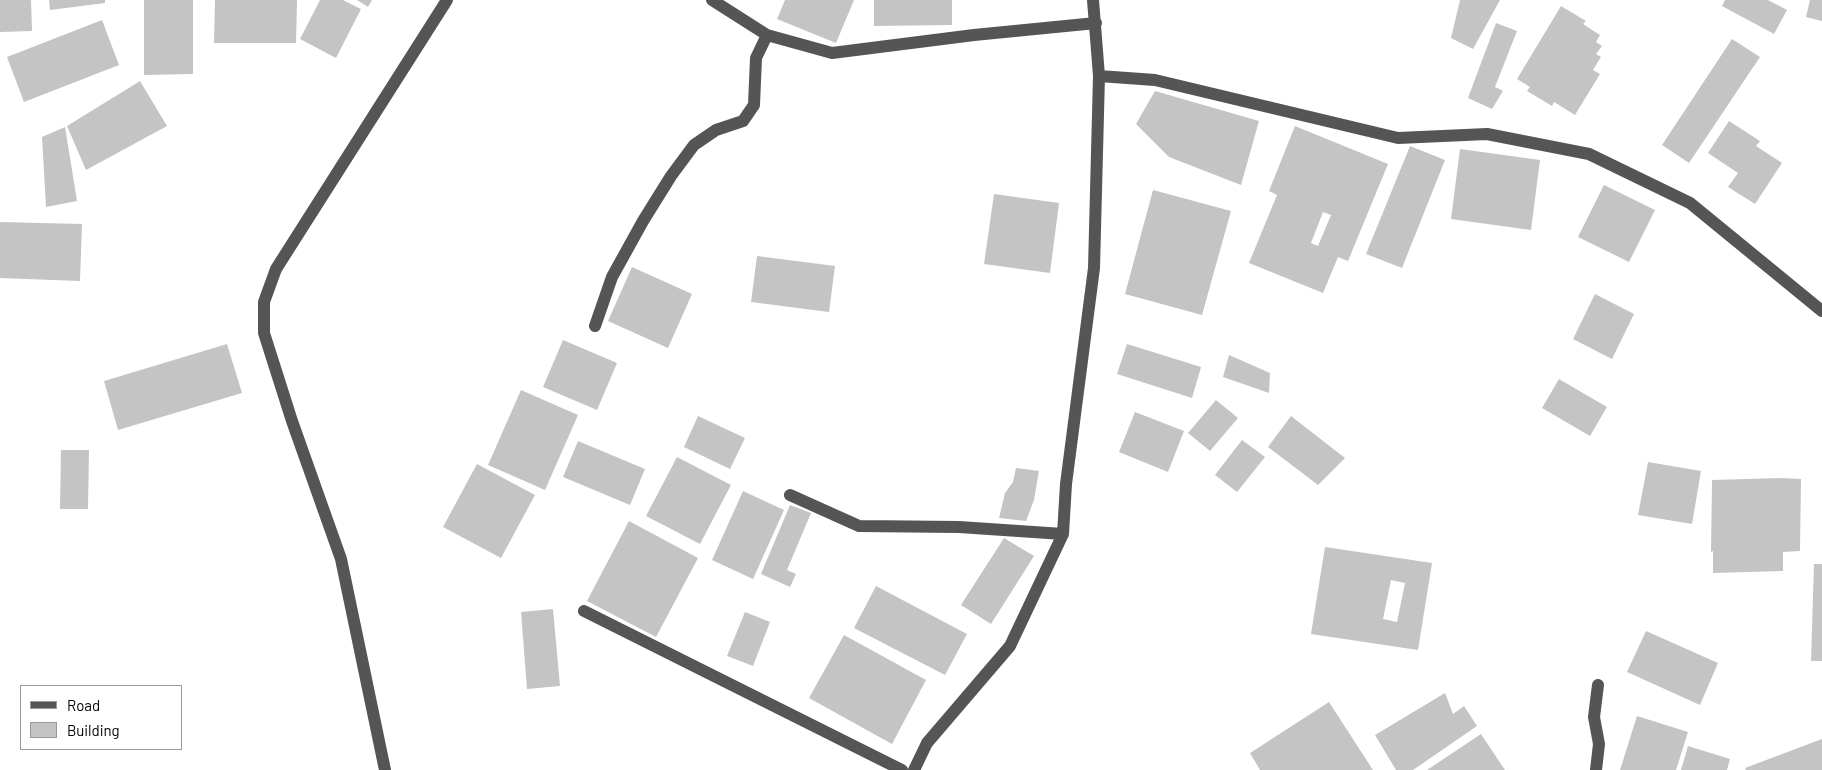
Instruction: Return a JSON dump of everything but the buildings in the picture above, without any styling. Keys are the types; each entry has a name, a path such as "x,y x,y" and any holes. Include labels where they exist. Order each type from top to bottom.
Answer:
{"street":[{"path":"385,770 341,560 292,421 264,333 264,302 276,269 448,0"},
{"path":"712,0 767,35 832,53 974,35 1096,23"},
{"path":"914,770 927,743 1010,646 1063,534 1066,484 1094,268 1099,76 1094,0"},
{"path":"595,326 612,277 642,221 677,168 694,145 716,130 743,121 754,106 756,58 767,35"},
{"path":"1099,76 1155,80 1398,138 1487,134 1589,154 1690,203 1822,311"},
{"path":"790,495 859,526 959,527 1063,534"},
{"path":"584,611 902,770"},
{"path":"1596,770 1598,744 1594,717 1598,685"}]}
